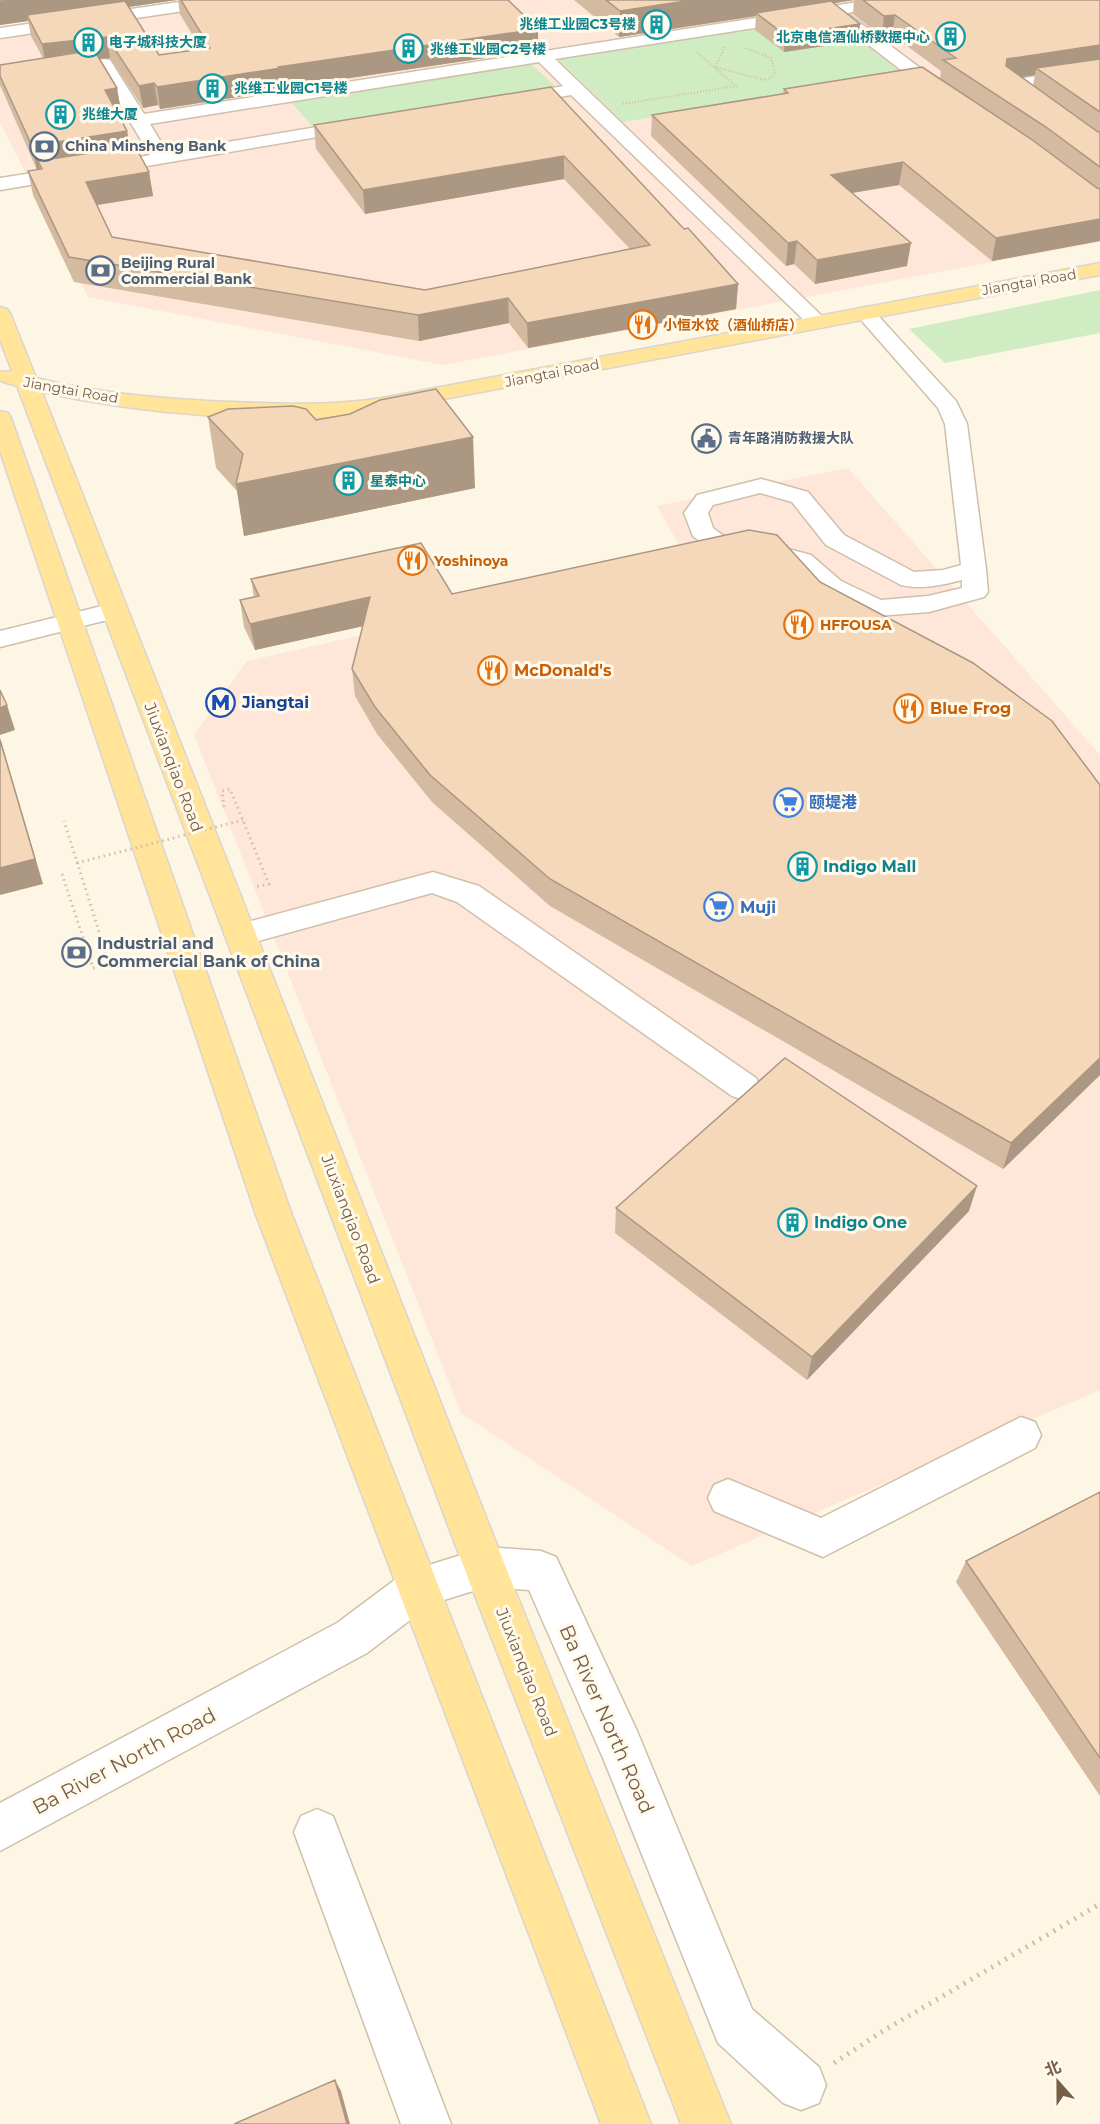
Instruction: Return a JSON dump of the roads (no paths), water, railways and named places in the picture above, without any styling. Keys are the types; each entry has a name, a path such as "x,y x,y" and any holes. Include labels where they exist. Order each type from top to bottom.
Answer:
{"main road":[{"name":"Jiangtai Road","path":"0,375 26,382 118,398 198,407 328,412 364,408 1100,269"},
{"name":"Jiuxianqiao Road","path":"0,313 486,1567 706,2124"},
{"path":"0,418 274,1215 626,2124"}],"street":[{"path":"0,33 225,0"},
{"path":"139,120 900,0"},
{"path":"833,10 922,80 959,105"},
{"path":"541,55 817,322"},
{"path":"0,79 105,64 161,158"},
{"path":"1100,72 1011,85 1100,148"},
{"path":"899,83 922,80"},
{"path":"494,103 575,90"},
{"path":"282,98 309,134"},
{"path":"127,164 378,122"},
{"path":"620,130 643,126"},
{"path":"0,184 93,169"},
{"path":"865,313 948,406 956,424 974,568 975,592 928,604 876,608 832,585 802,560 758,548 723,547 702,531 696,513 705,500 761,486 800,497 835,540 910,580 944,577 974,568"},
{"path":"0,639 114,611"},
{"path":"240,935 433,882 468,894 744,1087"},
{"path":"728,1498 823,1538 1021,1435"},
{"name":"Ba River North Road","path":"0,1828 352,1638 419,1587 486,1567 541,1572 621,1747 735,2026 801,2085"},
{"path":"317,1832 426,2124"}],"place":[{"name":"兆维工业园C3号楼","path":"657,24"},
{"name":"北京电信酒仙桥数据中心","path":"951,37"},
{"name":"电子城科技大厦","path":"88,42"},
{"name":"兆维工业园C2号楼","path":"409,49"},
{"name":"兆维工业园C1号楼","path":"213,88"},
{"name":"兆维大厦","path":"61,114"},
{"name":"China Minsheng Bank","path":"44,146"},
{"name":"Beijing Rural Commercial Bank","path":"100,271"},
{"name":"小恒水饺（酒仙桥店）","path":"642,325"},
{"name":"青年路消防救援大队","path":"707,438"},
{"name":"星泰中心","path":"349,481"},
{"name":"Yoshinoya","path":"413,561"},
{"name":"HFFOUSA","path":"799,625"},
{"name":"McDonald's","path":"493,670"},
{"name":"Jiangtai","path":"221,702"},
{"name":"Blue Frog","path":"909,708"},
{"name":"颐堤港","path":"788,802"},
{"name":"Indigo Mall","path":"802,866"},
{"name":"Muji","path":"719,907"},
{"name":"Industrial and Commercial Bank of China","path":"76,952"},
{"name":"Indigo One","path":"793,1222"}]}
